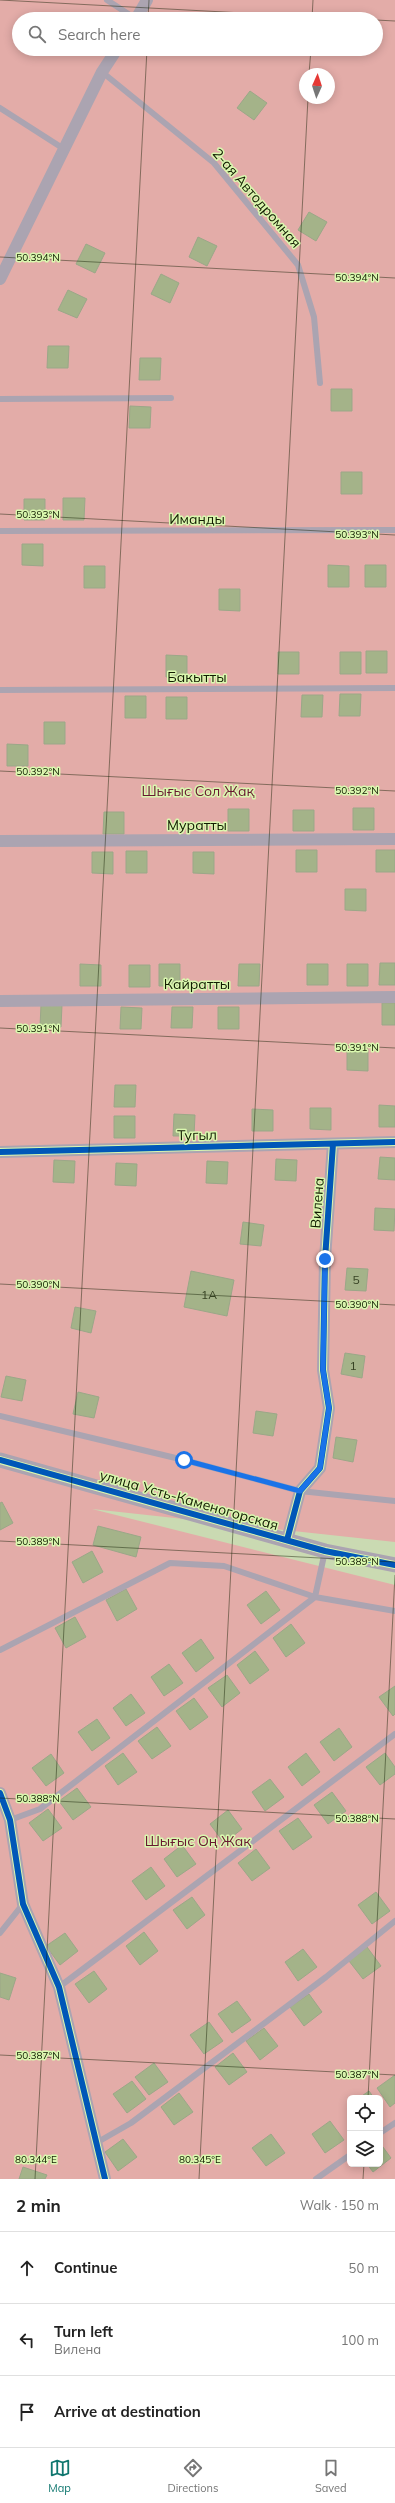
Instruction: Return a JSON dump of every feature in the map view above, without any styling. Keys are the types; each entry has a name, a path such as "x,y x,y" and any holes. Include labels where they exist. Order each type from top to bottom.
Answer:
{"street":[{"path":"140,12 147,0"},
{"path":"0,279 102,72 112,56"},
{"name":"Муратты","path":"0,841 395,839"},
{"name":"Кайратты","path":"0,1001 395,998"},
{"name":"Тугыл","path":"0,1152 395,1142"},
{"name":"Вилена","path":"287,1540 300,1491 320,1468 329,1408 323,1362 325,1259 332,1144"},
{"name":"улица Усть-Каменогорская","path":"0,1460 325,1551 395,1565"},
{"path":"0,1793 10,1820 23,1904 60,1987 105,2179"}],"lane":[{"path":"107,0 125,12"},
{"name":"2-ая Автодромная","path":"102,72 214,163 298,265 314,317 320,383"},
{"path":"0,108 64,149"},
{"path":"0,399 171,398"},
{"name":"Иманды","path":"0,531 395,530"},
{"name":"Бакытты","path":"0,690 395,688"},
{"path":"0,1416 184,1460 300,1491 395,1501"},
{"path":"10,1820 40,1809 315,1597 325,1551"},
{"path":"0,1650 170,1564 224,1566 315,1597 395,1611"},
{"path":"60,1987 395,1734"},
{"path":"0,1933 23,1904"},
{"path":"96,2143 131,2123 326,1977 395,1922"},
{"path":"383,2131 395,2123"},
{"path":"316,2179 347,2157"}],"green space":[{"name":"Шығыс Сол Жақ","path":"0,0 395,0 395,1542 92,1509 395,1585 395,2179 0,2179"}],"building":[{"path":"250,91 267,103 254,120 237,108"},
{"path":"309,212 327,222 316,241 298,230"},
{"path":"198,237 217,246 207,266 189,257"},
{"path":"86,244 105,253 95,273 76,264"},
{"path":"161,274 179,283 170,303 151,294"},
{"path":"68,290 87,299 77,318 58,310"},
{"path":"48,346 69,346 68,368 47,368"},
{"path":"140,358 161,358 160,380 139,380"},
{"path":"331,389 352,389 352,411 331,411"},
{"path":"130,406 151,407 150,428 129,428"},
{"path":"341,472 362,472 362,494 341,494"},
{"path":"63,498 85,498 84,520 63,520"},
{"path":"24,499 45,499 45,520 24,520"},
{"path":"22,544 43,544 43,566 22,565"},
{"path":"328,565 349,566 349,587 328,587"},
{"path":"365,565 386,565 386,587 365,587"},
{"path":"84,566 105,566 105,588 84,588"},
{"path":"219,589 240,589 240,611 219,610"},
{"path":"366,651 387,651 387,673 366,673"},
{"path":"278,652 299,652 299,674 278,674"},
{"path":"340,652 361,652 361,674 340,674"},
{"path":"166,655 187,656 187,677 166,677"},
{"path":"340,694 361,694 360,716 339,716"},
{"path":"302,695 323,695 322,717 301,717"},
{"path":"125,696 146,696 146,718 125,718"},
{"path":"166,697 187,697 187,719 166,719"},
{"path":"44,722 65,722 65,744 44,744"},
{"path":"7,744 28,745 28,766 7,766"},
{"path":"353,808 374,808 374,830 353,830"},
{"path":"228,809 249,809 249,831 228,831"},
{"path":"293,810 314,810 314,831 293,831"},
{"path":"104,812 124,812 124,834 103,834"},
{"path":"296,850 317,850 317,872 296,872"},
{"path":"376,850 395,850 395,872 376,872"},
{"path":"126,851 147,851 147,873 126,873"},
{"path":"92,852 113,852 113,874 92,873"},
{"path":"193,852 214,852 214,874 193,873"},
{"path":"345,889 366,889 366,911 345,910"},
{"path":"380,963 395,963 395,985 379,985"},
{"path":"80,964 101,965 101,986 80,986"},
{"path":"159,964 180,964 180,986 159,986"},
{"path":"239,964 260,964 259,986 238,986"},
{"path":"307,964 328,964 328,985 307,985"},
{"path":"347,964 368,964 368,986 347,986"},
{"path":"129,965 150,965 150,987 129,987"},
{"path":"382,1003 395,1003 395,1025 382,1025"},
{"path":"41,1005 62,1005 61,1027 40,1027"},
{"path":"121,1007 142,1008 141,1029 120,1029"},
{"path":"172,1007 193,1007 192,1028 171,1028"},
{"path":"218,1007 239,1007 239,1029 218,1029"},
{"path":"347,1049 368,1049 368,1071 347,1070"},
{"path":"115,1085 136,1085 135,1107 114,1107"},
{"path":"379,1105 395,1106 395,1127 379,1127"},
{"path":"310,1108 331,1108 331,1130 310,1129"},
{"path":"252,1109 273,1110 273,1131 252,1131"},
{"path":"174,1114 195,1115 194,1136 173,1136"},
{"path":"114,1116 135,1116 135,1138 114,1138"},
{"path":"380,1157 395,1158 395,1180 378,1179"},
{"path":"276,1159 297,1160 296,1181 275,1180"},
{"path":"54,1160 75,1161 74,1183 53,1182"},
{"path":"207,1161 228,1162 227,1184 206,1183"},
{"path":"116,1163 137,1164 136,1186 115,1185"},
{"path":"375,1208 395,1209 394,1231 374,1230"},
{"path":"243,1222 264,1225 261,1246 240,1244"},
{"path":"347,1268 368,1269 366,1291 345,1290"},
{"path":"191,1271 234,1280 227,1316 184,1307"},
{"path":"75,1307 96,1311 91,1333 71,1328"},
{"path":"345,1353 365,1356 362,1378 341,1374"},
{"path":"6,1376 26,1380 22,1401 1,1397"},
{"path":"78,1392 99,1397 94,1418 73,1414"},
{"path":"256,1411 277,1414 273,1436 253,1433"},
{"path":"336,1437 357,1440 353,1462 333,1458"},
{"path":"2,1502 13,1523 0,1530 0,1503"},
{"path":"98,1526 141,1537 136,1557 93,1545"},
{"path":"92,1551 103,1572 83,1583 72,1562"},
{"path":"126,1589 137,1609 117,1621 106,1600"},
{"path":"266,1591 280,1610 261,1624 247,1605"},
{"path":"75,1617 86,1637 66,1648 55,1628"},
{"path":"291,1624 305,1643 286,1657 273,1638"},
{"path":"201,1639 214,1658 196,1672 182,1653"},
{"path":"255,1651 269,1670 250,1684 237,1665"},
{"path":"169,1664 183,1683 164,1696 151,1677"},
{"path":"227,1675 240,1693 222,1707 208,1688"},
{"path":"395,1686 395,1714 393,1716 379,1697"},
{"path":"131,1694 145,1713 126,1726 113,1708"},
{"path":"194,1698 208,1717 190,1730 176,1711"},
{"path":"97,1719 110,1738 92,1751 78,1732"},
{"path":"157,1727 171,1746 152,1759 138,1741"},
{"path":"339,1728 352,1747 334,1761 320,1742"},
{"path":"123,1753 137,1772 118,1785 105,1766"},
{"path":"306,1753 320,1772 302,1786 288,1767"},
{"path":"385,1753 395,1767 395,1774 380,1785 366,1767"},
{"path":"51,1754 64,1773 46,1786 32,1768"},
{"path":"270,1779 284,1797 265,1811 252,1792"},
{"path":"77,1788 91,1807 73,1820 59,1801"},
{"path":"332,1792 346,1811 328,1824 314,1805"},
{"path":"48,1809 62,1828 43,1841 29,1823"},
{"path":"228,1810 242,1829 224,1843 210,1824"},
{"path":"298,1818 312,1837 293,1850 279,1831"},
{"path":"182,1845 196,1864 177,1877 164,1859"},
{"path":"256,1849 270,1868 252,1881 238,1863"},
{"path":"151,1867 165,1886 146,1900 132,1881"},
{"path":"376,1892 390,1911 372,1924 358,1905"},
{"path":"192,1897 205,1915 187,1929 173,1910"},
{"path":"144,1932 158,1951 140,1965 126,1946"},
{"path":"65,1933 78,1951 60,1965 46,1946"},
{"path":"367,1947 381,1966 363,1979 349,1961"},
{"path":"303,1949 317,1967 298,1981 285,1962"},
{"path":"94,1971 107,1989 89,2003 75,1984"},
{"path":"0,1973 16,1978 9,2000 0,1997"},
{"path":"309,1994 322,2012 304,2026 290,2007"},
{"path":"237,2001 251,2020 232,2033 218,2014"},
{"path":"209,2022 223,2041 204,2054 190,2035"},
{"path":"264,2028 278,2046 260,2060 246,2041"},
{"path":"233,2053 247,2072 229,2085 215,2067"},
{"path":"154,2063 168,2082 149,2095 135,2077"},
{"path":"395,2075 395,2103 390,2107 377,2088"},
{"path":"132,2081 146,2099 127,2113 113,2094"},
{"path":"369,2091 372,2095 363,2095"},
{"path":"179,2093 193,2112 174,2125 161,2107"},
{"path":"330,2121 344,2140 325,2153 312,2134"},
{"path":"271,2134 285,2153 266,2166 252,2148"},
{"path":"123,2139 137,2157 118,2171 105,2152"},
{"path":"383,2147 391,2158 383,2164"},
{"path":"23,2167 47,2175 45,2179 19,2179"},
{"path":"369,2167 379,2167 373,2172"}],"cycle path":[{"path":"0,1152 395,1142"},
{"path":"287,1540 300,1491 320,1468 329,1408 323,1370 325,1259 333,1144"},
{"path":"0,1460 325,1551 395,1565"},
{"path":"0,1793 10,1820 23,1904 59,1987 105,2179"}],"route":[{"path":"184,1460 300,1491 320,1468 329,1408 323,1370 325,1259"}],"park label":[{"name":"Шығыс Оң Жақ","path":"198,1841"}]}
